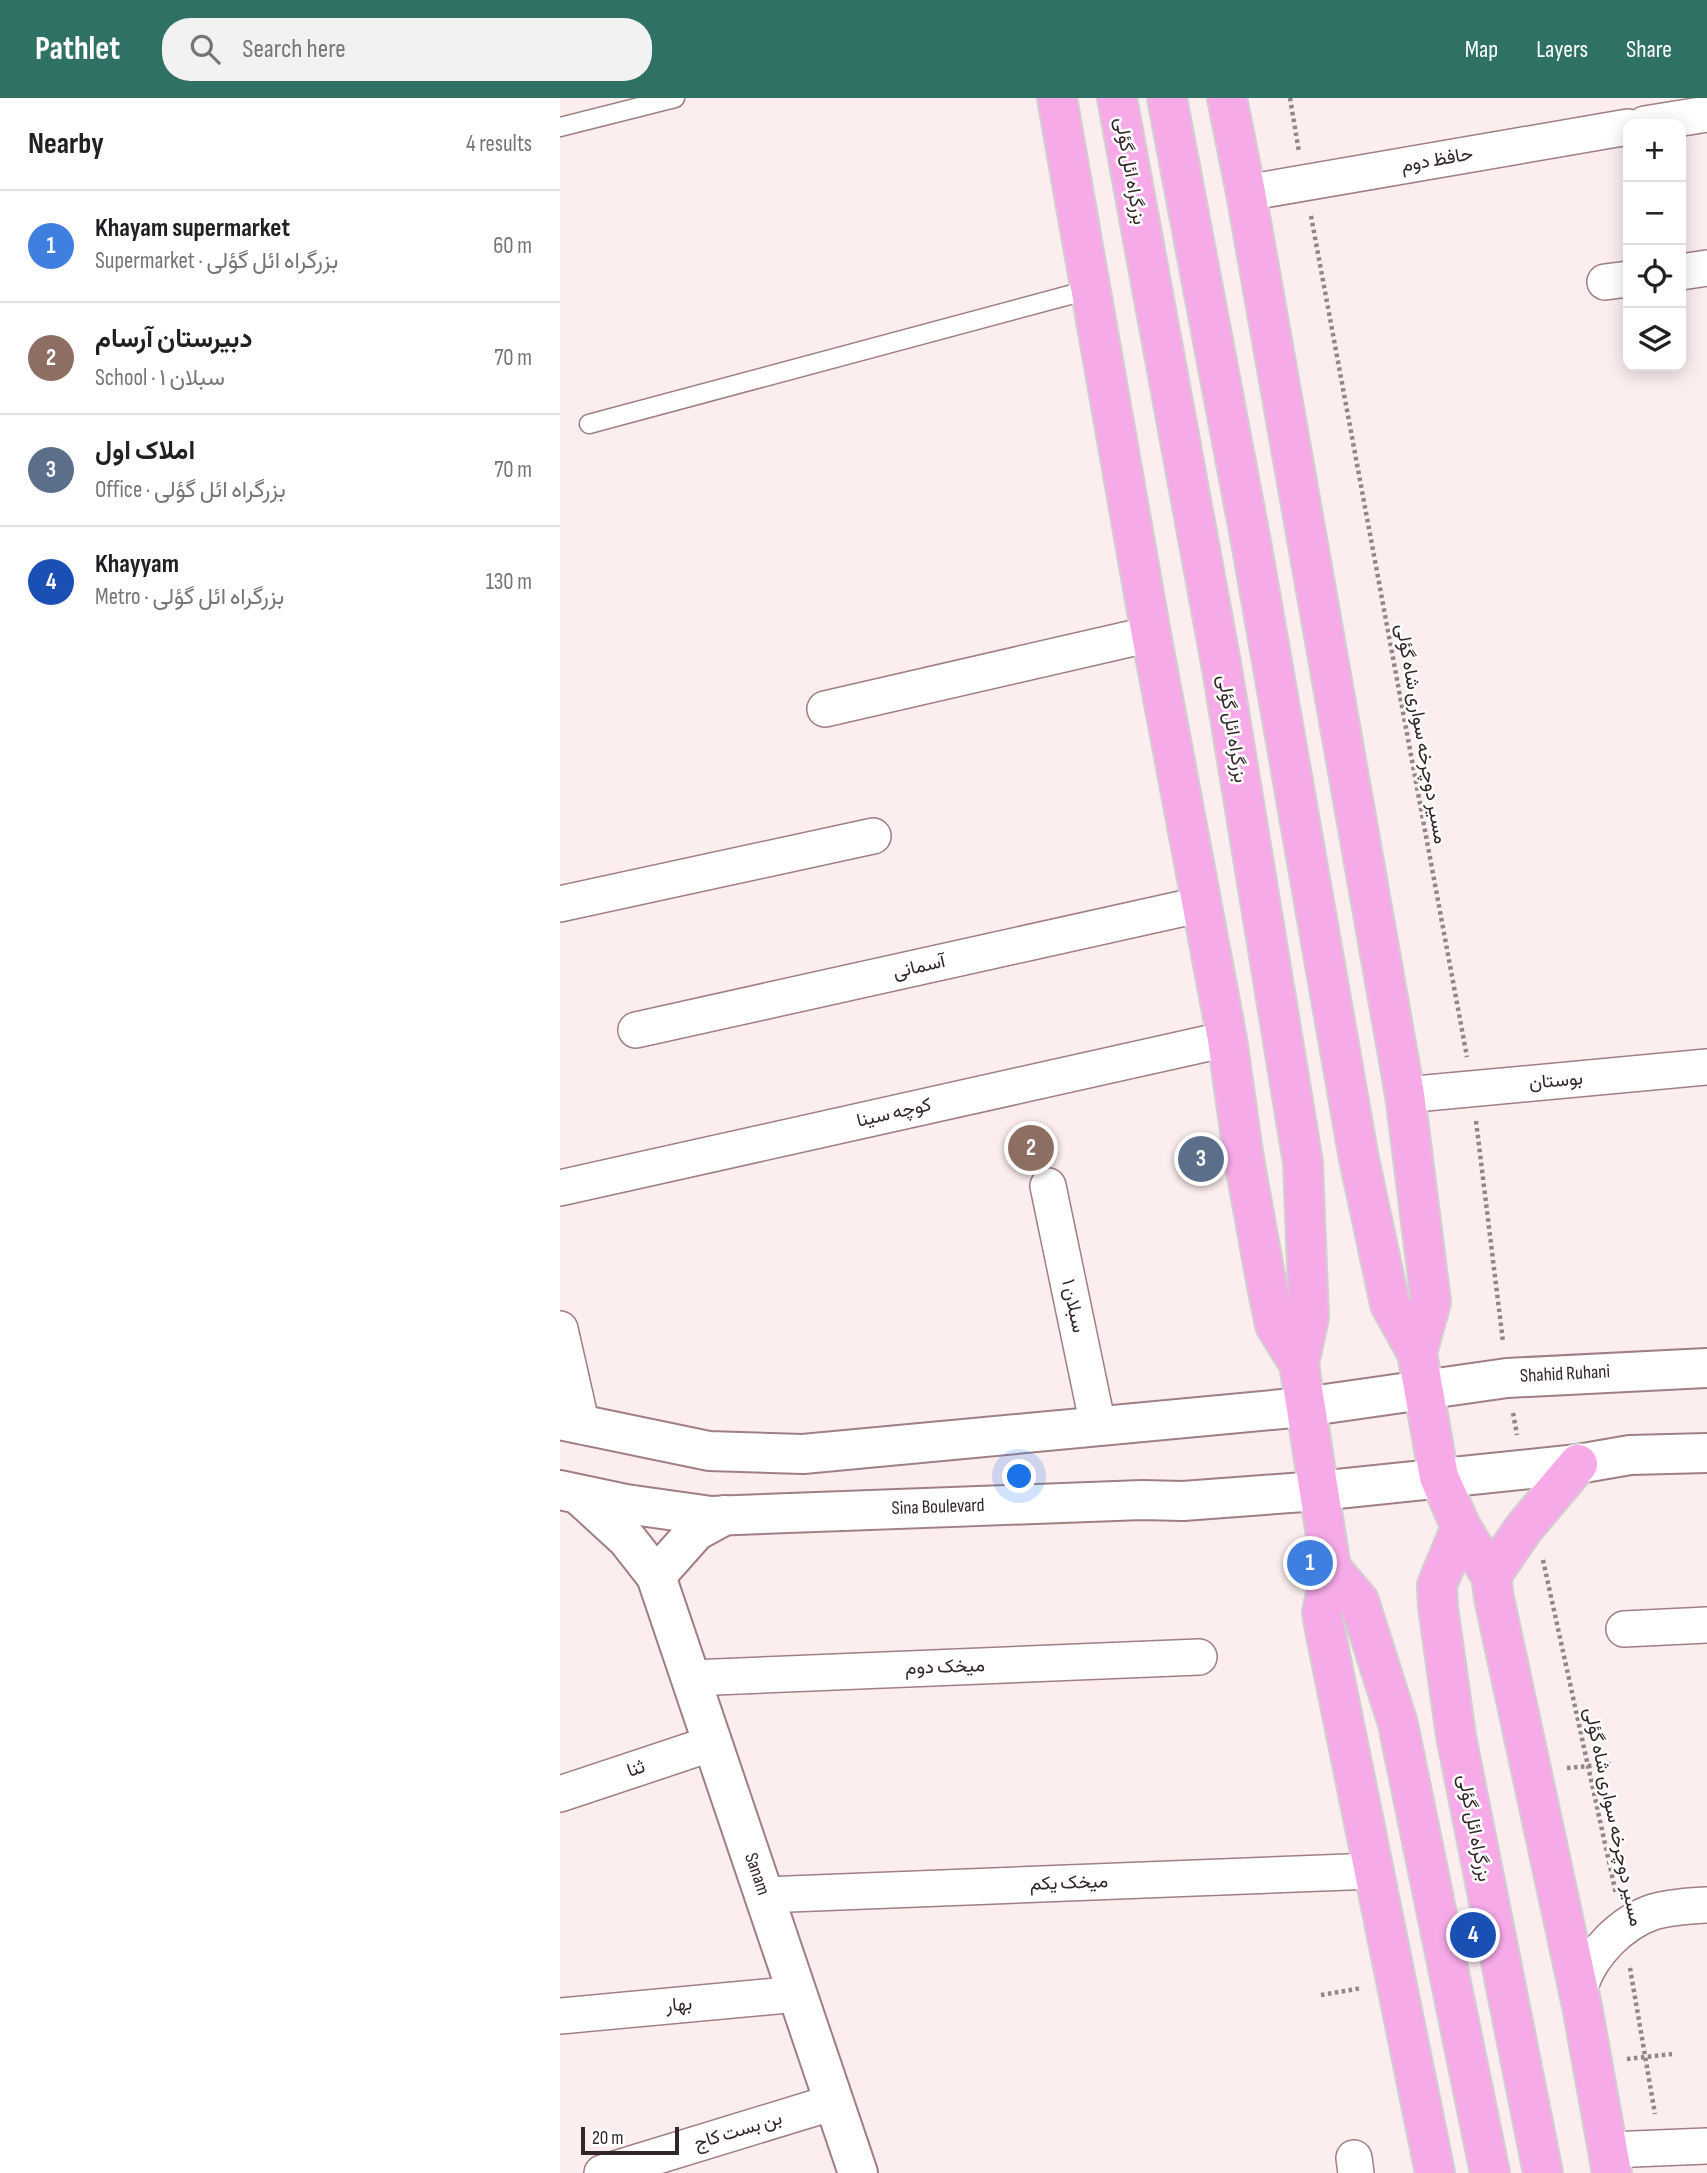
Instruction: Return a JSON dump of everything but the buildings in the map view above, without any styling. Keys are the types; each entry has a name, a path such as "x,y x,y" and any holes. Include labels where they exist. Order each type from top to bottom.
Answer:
{"highway":[{"path":"1057,98 1151,634 1227,1039 1244,1159 1275,1325 1299,1364 1331,1568 1322,1613 1435,2173"},
{"name":"بزرگراه ائل گؤلی","path":"1117,98 1222,669 1303,1163 1309,1317 1299,1364"},
{"path":"1167,98 1251,542 1359,1158 1390,1304 1417,1353 1439,1477 1461,1527 1491,1576 1582,2006 1610,2162"},
{"path":"1227,98 1405,1095 1431,1302 1417,1353"},
{"path":"1303,1163 1315,1175 1332,1178 1350,1173 1359,1158"},
{"path":"1491,1576 1534,1517 1578,1464"},
{"name":"بزرگراه ائل گؤلی","path":"1461,1527 1437,1585 1438,1607 1456,1736 1543,2173"},
{"path":"1331,1568 1359,1601 1398,1724 1490,2173"}],"main road":[{"name":"Shahid Ruhani","path":"1304,1407 1507,1378 1707,1368"},
{"path":"571,1423 709,1451 803,1454 1304,1407"},
{"path":"1439,1477 1578,1464 1630,1455 1707,1453"},
{"name":"Sina Boulevard","path":"569,1492 626,1504 711,1516 1142,1500 1183,1501 1318,1491 1439,1477"},
{"name":"Sanam","path":"569,1492 628,1539 656,1576 858,2173"},
{"path":"656,1576 696,1531 725,1515"}],"street":[{"path":"1676,119 1707,114"},
{"name":"حافظ دوم","path":"1246,193 1623,128"},
{"path":"1686,271 1707,268"},
{"path":"825,709 1151,634"},
{"path":"560,904 873,836"},
{"name":"آسمانی","path":"636,1030 1203,904"},
{"name":"کوچه سینا","path":"560,1188 1227,1039"},
{"name":"بوستان","path":"1405,1095 1707,1067"},
{"name":"سبلان ۱","path":"1048,1186 1098,1426"},
{"path":"560,1329 571,1423"},
{"path":"1624,1629 1707,1625"},
{"name":"میخک دوم","path":"691,1678 1199,1657"},
{"name":"ثنا","path":"560,1794 713,1743"},
{"name":"میخک یکم","path":"764,1895 1374,1871"},
{"path":"1582,2006 1580,1986 1600,1950 1623,1928 1651,1913 1681,1906 1707,1905"},
{"name":"بهار","path":"560,2016 798,1994"},
{"name":"بن بست کاج","path":"602,2173 834,2102"},
{"path":"1610,2162 1661,2148 1707,2146"}],"lane":[{"path":"560,127 675,98"},
{"path":"589,424 1092,289"}],"path":[{"name":"مسیر دوچرخه سواری شاه گؤلی","path":"1290,98 1472,1089 1507,1378 1524,1470"},
{"name":"مسیر دوچرخه سواری شاه گؤلی","path":"1534,1517 1623,1928 1661,2148"},
{"path":"1531,1770 1611,1764"},
{"path":"1591,2062 1672,2054"}],"place":[{"name":"دبیرستان آرسام","path":"1031,1148"},
{"name":"املاک اول","path":"1201,1159"},
{"name":"Khayam supermarket","path":"1310,1563"},
{"name":"Khayyam","path":"1473,1935"}]}
